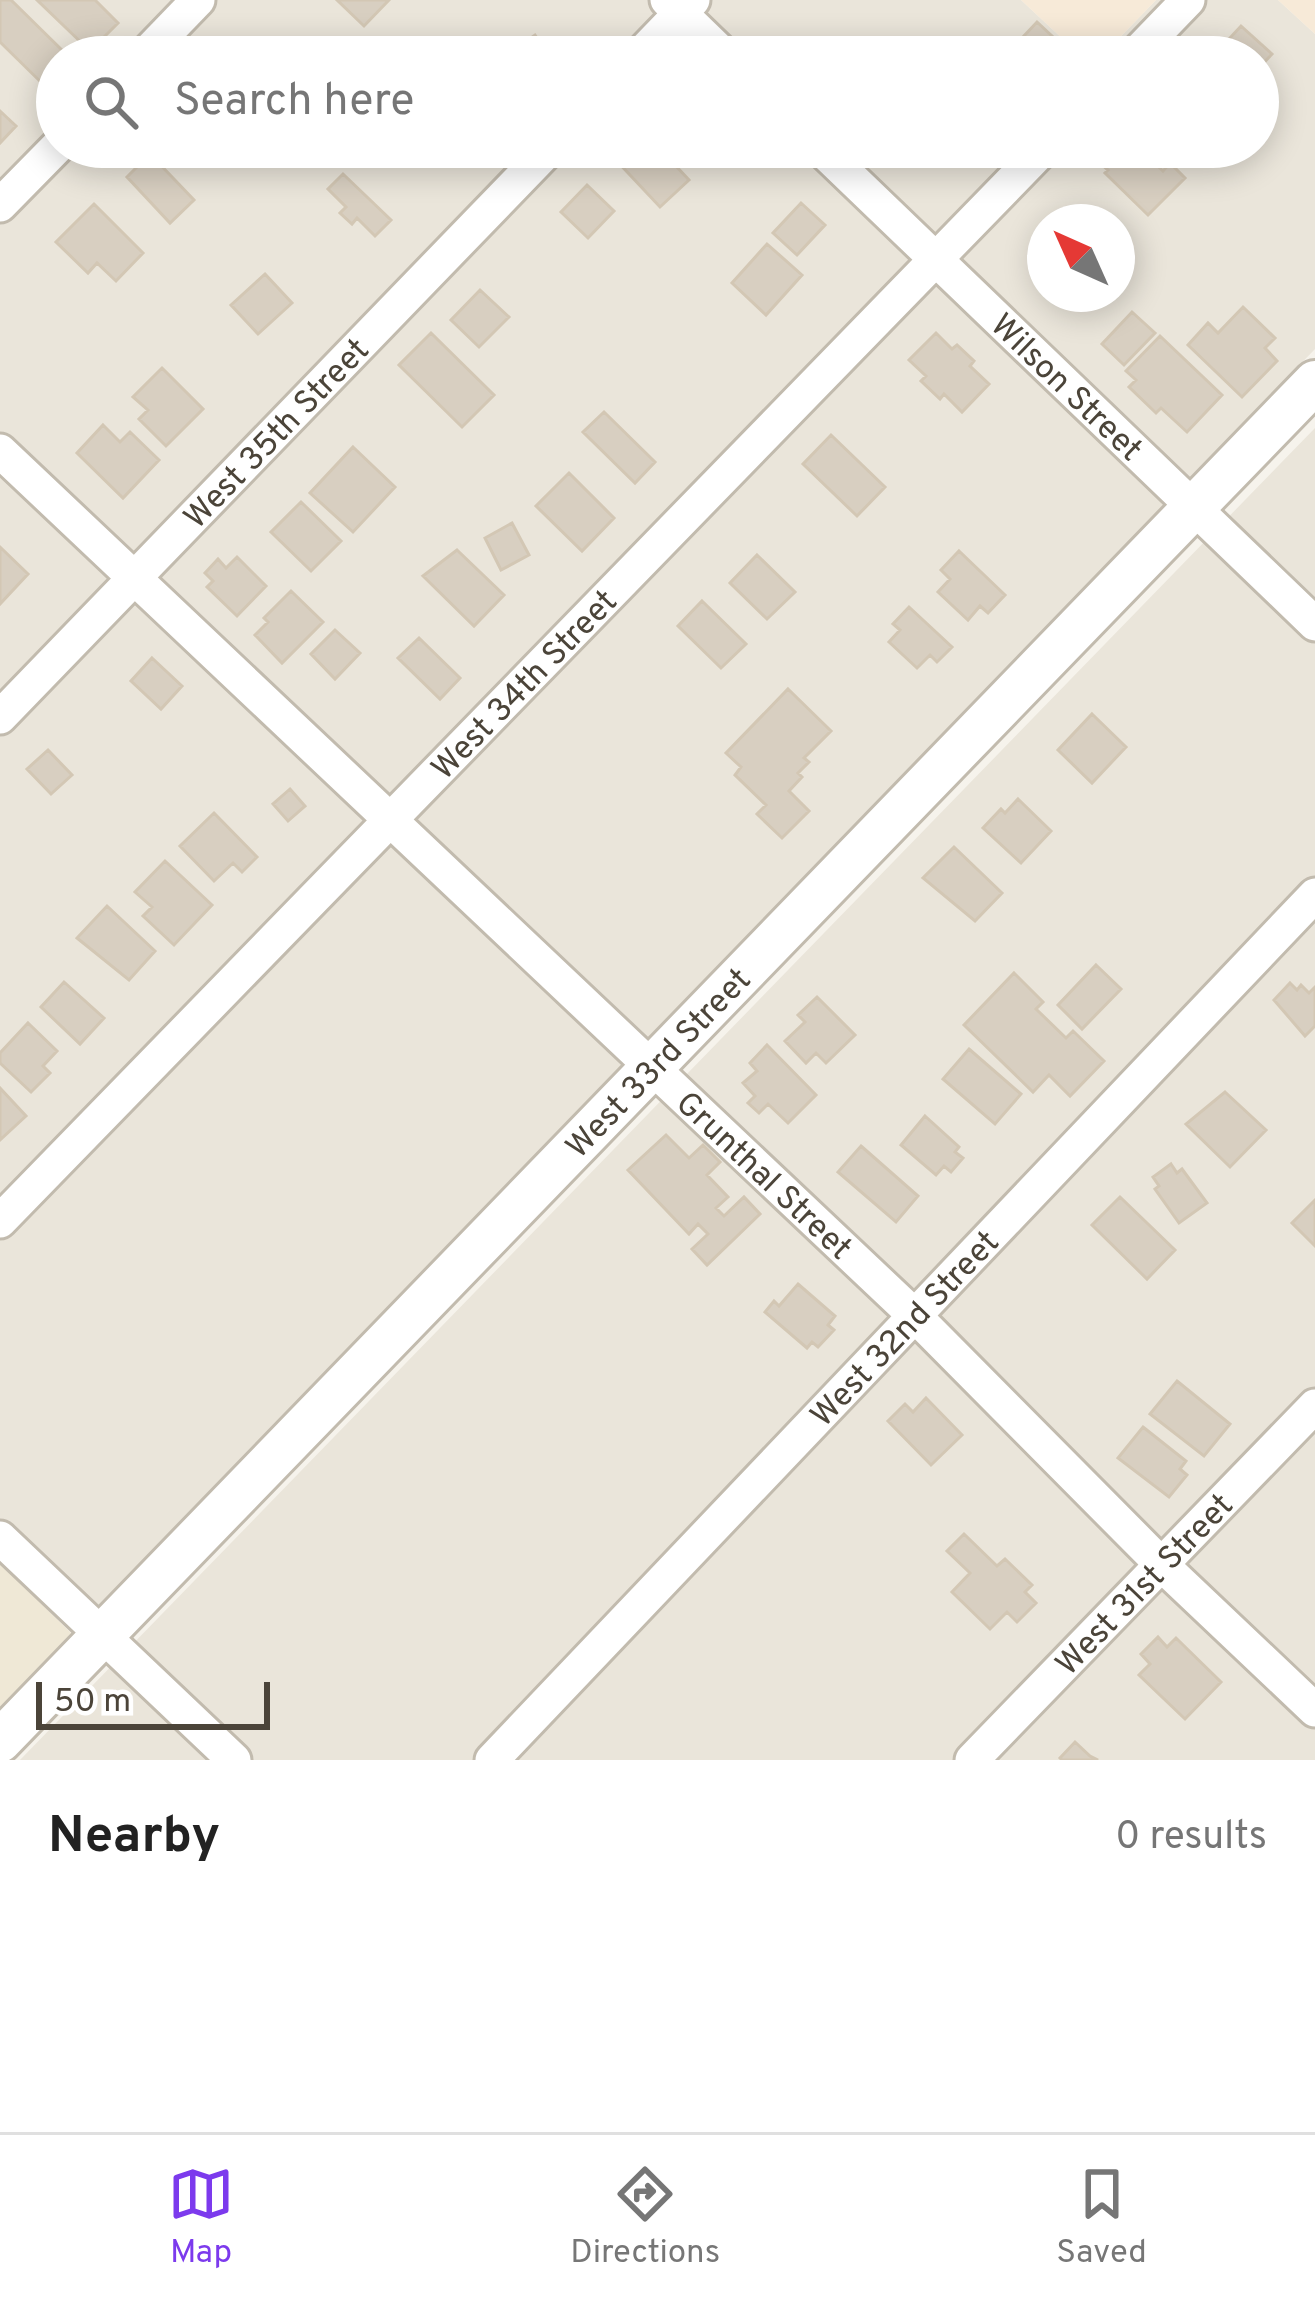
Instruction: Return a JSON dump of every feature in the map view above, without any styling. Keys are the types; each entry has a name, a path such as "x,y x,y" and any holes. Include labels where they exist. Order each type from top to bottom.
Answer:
{"street":[{"path":"163,36 198,0"},
{"path":"1153,36 1188,0"},
{"path":"655,36 680,4 708,36"},
{"path":"0,205 36,168"},
{"name":"West 35th Street","path":"0,717 531,168"},
{"name":"Wilson Street","path":"841,168 1315,624"},
{"name":"West 34th Street","path":"0,1221 1026,168"},
{"name":"West 33rd Street","path":"0,1741 1315,382"},
{"name":"Grunthal Street","path":"0,451 915,1316 1315,1710"},
{"name":"West 32nd Street","path":"491,1760 1315,895"},
{"name":"West 31st Street","path":"972,1760 1315,1406"},
{"path":"0,1538 234,1760"}],"shaded area":[{"path":"0,0 1021,0 1060,36 36,36 36,168 1279,168 1279,36 1121,36 1156,0 1278,0 1315,34 1315,349 73,1634 0,1563"},
{"path":"1021,0 1156,0 1121,36 1060,36"},
{"path":"1278,0 1315,0 1315,34"},
{"path":"1315,428 1315,1760 20,1760"},
{"path":"0,1563 72,1634 0,1708"}],"building":[{"path":"0,0 11,0 48,36 36,36 36,77 0,42"},
{"path":"37,0 95,0 118,23 105,36 74,36"},
{"path":"337,0 389,0 364,26"},
{"path":"1037,22 1052,36 1024,36"},
{"path":"1241,26 1252,36 1232,36"},
{"path":"0,111 16,126 0,143"},
{"path":"136,168 163,168 194,200 170,223 127,177"},
{"path":"623,168 678,168 689,180 660,207"},
{"path":"1175,168 1185,178 1148,215 1105,173"},
{"path":"343,174 391,220 375,236 357,218 352,224 340,213 346,207 328,189"},
{"path":"587,185 614,211 588,238 561,212"},
{"path":"801,203 825,225 797,255 773,233"},
{"path":"94,204 143,253 116,281 97,263 88,273 56,242"},
{"path":"767,244 802,275 766,315 732,283"},
{"path":"265,274 292,303 258,334 231,305"},
{"path":"480,290 509,317 479,347 451,320"},
{"path":"1243,307 1275,338 1265,348 1277,361 1242,397 1188,345 1208,323 1218,333"},
{"path":"1132,312 1155,333 1124,365 1102,344"},
{"path":"431,333 494,395 462,427 399,365"},
{"path":"936,333 974,361 970,366 989,384 962,412 921,381 926,376 909,360"},
{"path":"1160,336 1222,395 1187,432 1161,408 1156,413 1129,387 1136,380 1126,371"},
{"path":"162,368 203,409 166,446 139,419 148,410 133,397"},
{"path":"604,412 655,462 635,483 583,432"},
{"path":"103,425 120,442 130,432 159,460 123,498 77,453"},
{"path":"831,435 885,487 857,516 803,464"},
{"path":"353,447 395,487 353,532 310,493"},
{"path":"569,473 614,518 582,551 536,506"},
{"path":"301,502 341,541 311,571 271,532"},
{"path":"512,523 529,555 501,570 485,538"},
{"path":"0,547 28,574 0,604"},
{"path":"457,550 504,595 474,626 423,576"},
{"path":"959,551 1005,595 988,613 980,606 968,620 938,592 950,579 941,570"},
{"path":"757,555 795,592 767,619 730,583"},
{"path":"237,557 266,586 237,616 207,587 213,581 205,573 218,559 226,568"},
{"path":"291,591 323,622 282,663 255,635 268,622 264,618"},
{"path":"702,601 746,644 721,668 678,626"},
{"path":"909,607 952,647 937,662 930,655 917,668 889,642 900,630 893,624"},
{"path":"335,630 360,653 335,679 311,654"},
{"path":"419,638 460,678 440,699 398,658"},
{"path":"152,658 182,686 161,709 131,681"},
{"path":"788,689 831,731 804,758 809,762 789,791 809,811 782,838 757,814 766,805 735,775 741,767 726,753"},
{"path":"1092,714 1126,747 1092,783 1058,750"},
{"path":"48,750 72,775 51,794 27,769"},
{"path":"290,789 305,806 288,821 273,804"},
{"path":"1018,799 1051,831 1021,863 983,828"},
{"path":"214,813 257,857 242,872 233,863 214,881 180,846"},
{"path":"954,847 1002,893 975,921 923,878"},
{"path":"165,861 212,905 174,945 143,916 152,907 135,892"},
{"path":"107,906 155,951 129,980 77,938"},
{"path":"1096,965 1121,989 1082,1029 1058,1005"},
{"path":"1014,973 1043,1002 1036,1009 1066,1038 1073,1031 1104,1061 1070,1096 1049,1075 1033,1092 964,1025"},
{"path":"64,982 104,1018 80,1044 41,1007"},
{"path":"1290,983 1309,993 1315,987 1315,1026 1305,1036 1274,1000"},
{"path":"817,997 855,1035 826,1063 816,1053 806,1063 785,1041 805,1022 798,1015"},
{"path":"28,1023 57,1051 43,1066 50,1073 31,1092 0,1063 0,1053"},
{"path":"767,1045 816,1095 788,1123 768,1104 759,1113 748,1103 755,1096 743,1083 757,1071 750,1063"},
{"path":"969,1049 1021,1094 995,1124 943,1079"},
{"path":"0,1088 26,1116 0,1140"},
{"path":"1225,1092 1266,1130 1230,1167 1186,1124"},
{"path":"925,1116 959,1147 955,1152 963,1158 951,1172 944,1166 936,1175 901,1145"},
{"path":"666,1135 689,1158 703,1145 720,1162 707,1175 728,1197 716,1208 724,1216 744,1197 760,1214 707,1265 692,1249 708,1234 698,1224 689,1234 628,1170"},
{"path":"861,1146 918,1196 896,1222 838,1172"},
{"path":"1171,1164 1177,1173 1182,1169 1207,1203 1179,1223 1155,1189 1159,1186 1153,1177"},
{"path":"1120,1197 1175,1250 1147,1279 1092,1225"},
{"path":"1315,1200 1315,1246 1292,1223"},
{"path":"798,1284 835,1316 828,1325 834,1330 818,1347 812,1342 807,1348 765,1312 774,1301 779,1306"},
{"path":"1177,1381 1230,1424 1204,1456 1150,1414"},
{"path":"926,1398 962,1435 931,1465 888,1421 905,1404 913,1412"},
{"path":"1143,1427 1186,1461 1180,1469 1187,1475 1169,1497 1118,1458"},
{"path":"964,1534 997,1566 1005,1559 1032,1585 1025,1592 1036,1603 1017,1622 1007,1612 990,1629 952,1592 970,1573 947,1551"},
{"path":"1158,1637 1167,1647 1176,1638 1221,1682 1185,1719 1139,1675 1150,1664 1141,1654"},
{"path":"1075,1742 1090,1756 1098,1760 1062,1760"}]}
